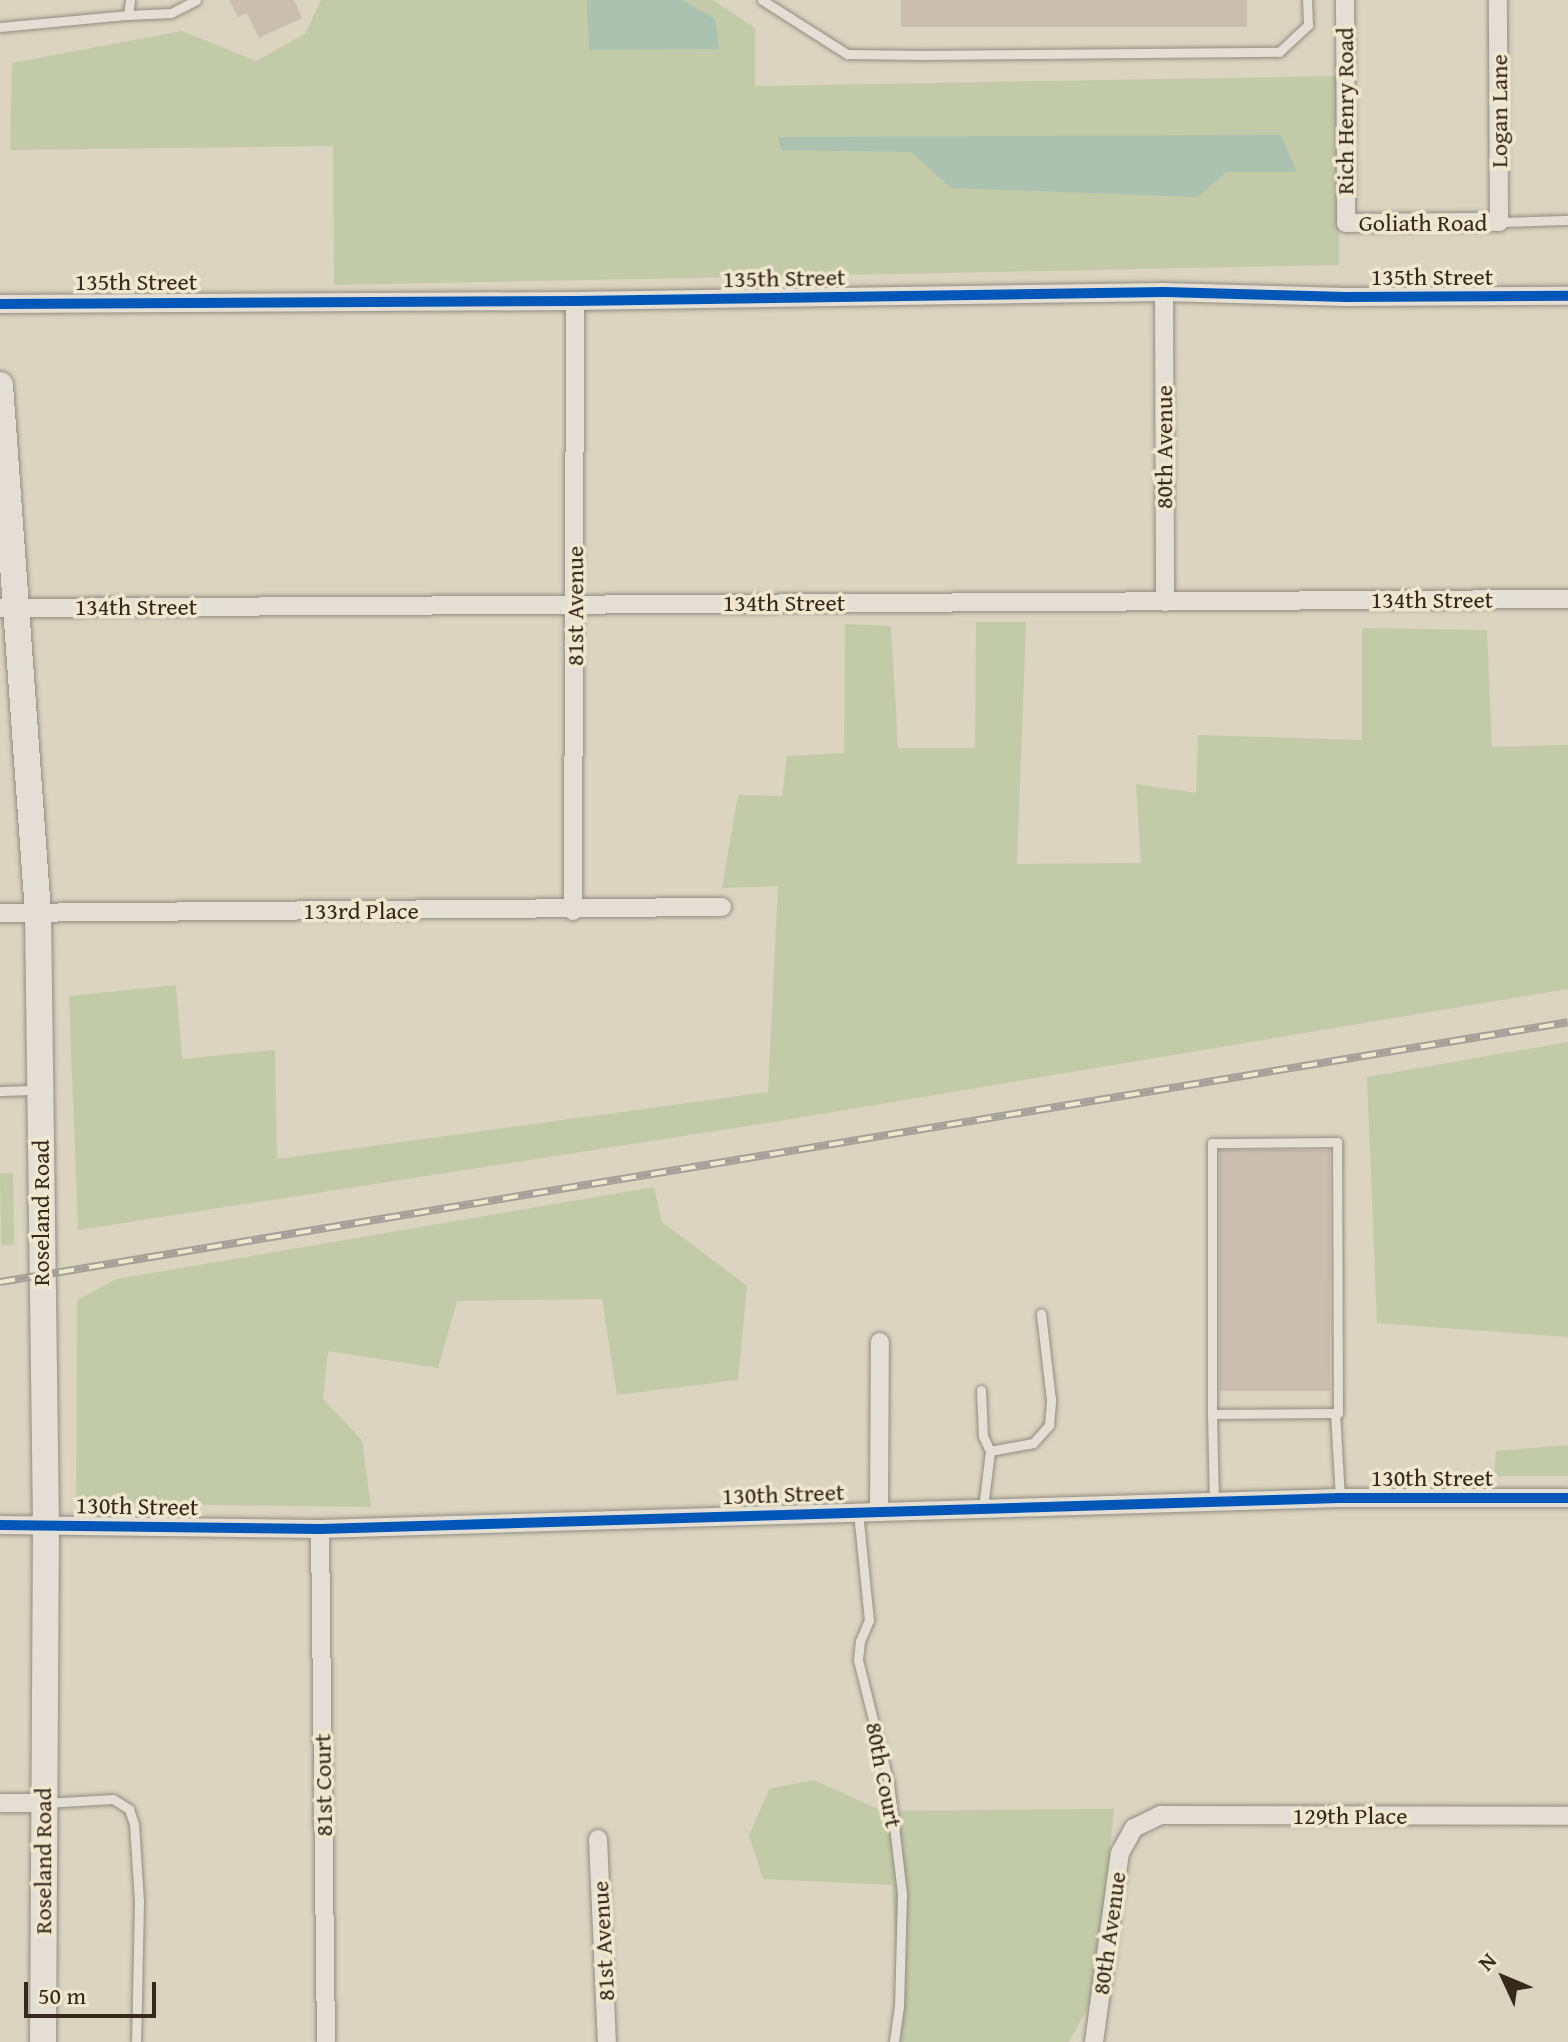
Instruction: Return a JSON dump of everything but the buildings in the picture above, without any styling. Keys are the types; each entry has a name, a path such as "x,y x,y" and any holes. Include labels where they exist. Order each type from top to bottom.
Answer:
{"main road":[{"name":"Roseland Road","path":"0,385 7,608 38,913 40,1264 46,1525 43,2042"}],"street":[{"name":"Rich Henry Road","path":"1345,0 1346,223"},
{"name":"Logan Lane","path":"1498,0 1499,222"},
{"name":"Goliath Road","path":"1346,223 1499,222"},
{"name":"135th Street","path":"0,304 575,301 1164,292 1346,297 1568,296"},
{"name":"80th Avenue","path":"1164,292 1165,602"},
{"name":"81st Avenue","path":"573,911 575,301"},
{"name":"134th Street","path":"7,608 1568,599"},
{"name":"133rd Place","path":"0,913 573,911 722,907"},
{"path":"879,1511 880,1342"},
{"name":"130th Street","path":"0,1525 320,1529 1340,1498 1568,1498"},
{"name":"81st Court","path":"320,1529 326,2042"},
{"path":"0,1803 42,1803"},
{"name":"129th Place","path":"1134,1828 1161,1815 1568,1816"},
{"name":"80th Avenue","path":"1094,2042 1120,1853 1134,1828"},
{"name":"81st Avenue","path":"598,1839 607,2042"}],"lane":[{"path":"128,15 130,0"},
{"path":"0,27 171,13 196,0"},
{"path":"762,0 847,54 924,55 1279,52 1308,25 1307,0"},
{"path":"1499,222 1568,220"},
{"path":"0,1091 41,1090"},
{"path":"1214,1502 1212,1143 1337,1142 1335,1413 1340,1498"},
{"path":"990,1451 1033,1443 1049,1425 1051,1400 1041,1314"},
{"path":"981,1390 983,1436 990,1451 983,1508"},
{"path":"1212,1414 1335,1413"},
{"name":"80th Court","path":"858,1512 869,1620 860,1641 858,1660 889,1783 902,1894 899,2006 894,2042"},
{"path":"42,1803 113,1799 129,1809 134,1824 139,1901 136,2042"}],"shaded area":[{"path":"321,0 713,0 755,28 755,86 1339,76 1339,265 334,285 333,146 10,150 12,63 182,31 256,61 305,34"},
{"path":"587,0 682,0 715,19 719,49 589,50"},
{"path":"1281,135 1297,172 1226,172 1198,197 951,188 911,152 781,150 778,137"},
{"path":"976,622 1026,622 1017,864 1141,863 1136,784 1196,793 1198,735 1362,740 1362,628 1487,630 1492,747 1568,745 1568,989 767,1123 78,1230 69,996 176,985 182,1059 275,1050 277,1159 768,1092 778,886 722,888 738,795 782,796 787,756 844,753 845,624 891,626 898,748 975,748"},
{"path":"1568,1042 1568,1337 1377,1323 1367,1077"},
{"path":"0,1173 13,1173 14,1245 1,1245"},
{"path":"654,1187 662,1222 747,1286 738,1380 617,1395 602,1299 457,1301 438,1368 328,1351 323,1399 362,1440 371,1507 76,1503 77,1300 117,1279"},
{"path":"1568,1445 1568,1476 1494,1476 1496,1451"},
{"path":"814,1780 882,1811 1114,1809 1094,1996 1069,2042 901,2042 892,1885 763,1879 749,1836 769,1789"}],"railway":[{"path":"0,1282 1568,1022"}],"cycle path":[{"path":"0,304 575,301 1164,292 1346,297 1568,296"},
{"path":"0,1525 320,1529 1340,1498 1568,1498"}]}
